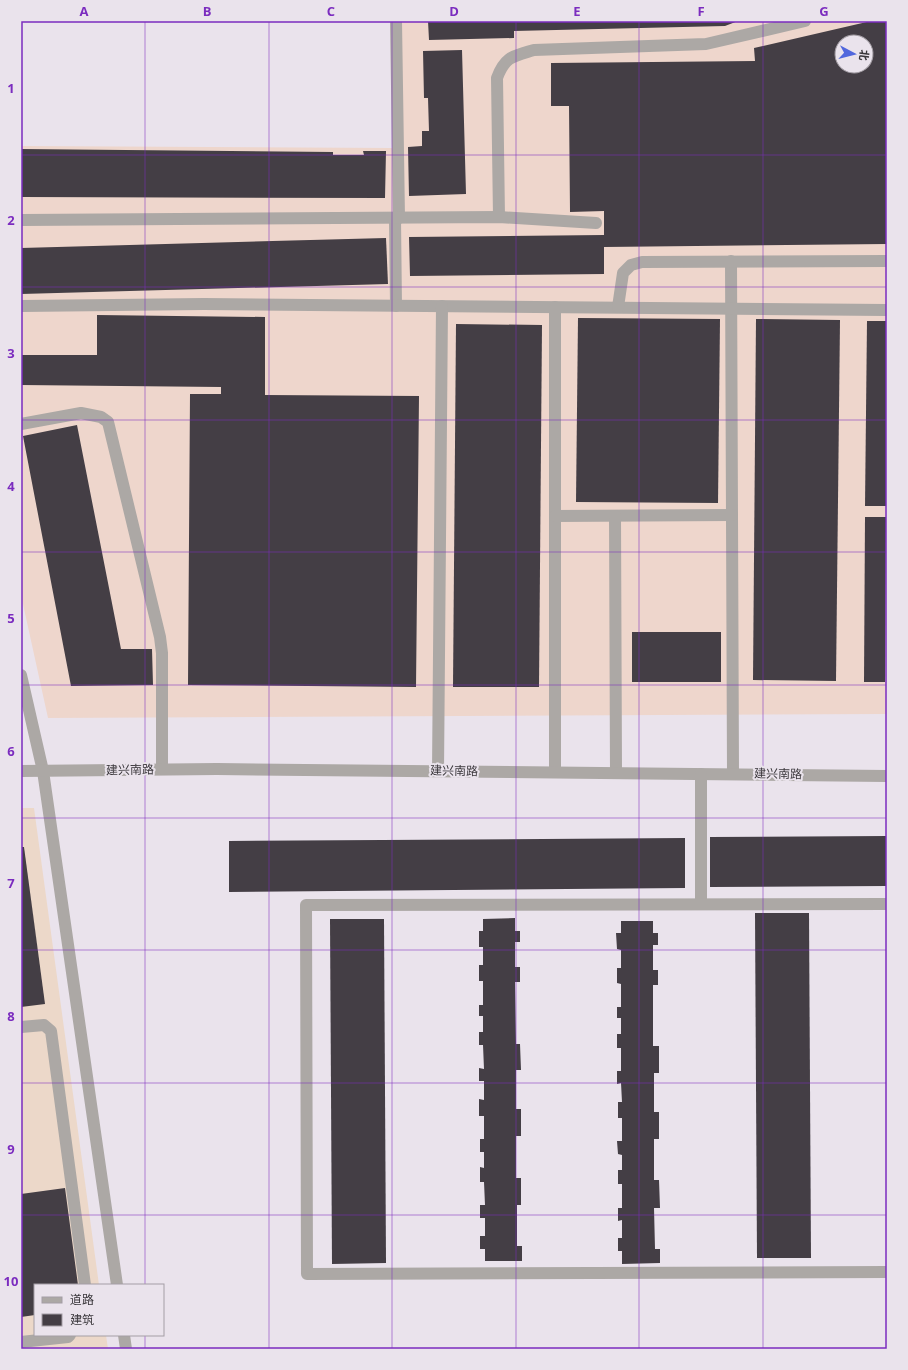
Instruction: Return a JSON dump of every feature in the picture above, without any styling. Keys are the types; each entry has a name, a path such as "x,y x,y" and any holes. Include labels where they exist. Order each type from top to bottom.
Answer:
{"street":[{"path":"396,21 396,306"},
{"path":"499,217 497,78 501,67 507,60 534,50 706,44 805,21"},
{"path":"21,220 499,217 596,223"},
{"path":"731,261 733,774"},
{"path":"618,307 623,272 631,265 642,262 887,261"},
{"path":"21,306 204,304 887,310"},
{"path":"438,771 442,306"},
{"path":"555,307 555,772"},
{"path":"21,424 81,413 101,417 108,422 160,637 162,653 162,769"},
{"path":"555,516 732,515"},
{"path":"615,516 616,773"},
{"path":"21,675 43,771 117,1284"},
{"name":"建兴南路","path":"21,771 217,769 887,776"},
{"path":"701,774 701,904"},
{"path":"887,904 306,905 307,1274 887,1272"},
{"path":"21,1027 44,1024 51,1031 85,1284"},
{"path":"21,1342 69,1336"},
{"path":"124,1336 126,1349"}],"shaded area":[{"path":"392,21 887,21 887,714 48,718 21,595 21,146 392,148"},
{"path":"21,808 34,808 99,1284 34,1284 34,1336 106,1336 108,1349 21,1349"}],"building":[{"path":"428,21 738,21 725,26 514,31 514,38 429,40"},
{"path":"871,21 887,21 887,244 604,247 604,274 410,276 409,237 604,235 604,211 570,212 569,106 551,106 551,63 755,61 754,48"},
{"path":"462,50 466,194 409,196 408,147 422,146 422,131 429,131 428,98 424,98 423,51"},
{"path":"21,149 333,152 333,155 364,155 363,151 386,151 385,198 21,197"},
{"path":"386,238 388,284 21,294 21,248"},
{"path":"97,315 265,317 265,395 419,396 416,687 188,685 190,394 221,394 221,387 21,385 21,355 97,355"},
{"path":"578,318 720,319 718,503 576,502"},
{"path":"756,319 840,320 836,681 753,680"},
{"path":"867,321 887,321 886,506 865,506"},
{"path":"456,324 542,325 539,687 453,687"},
{"path":"77,425 121,649 152,649 153,685 71,686 23,436"},
{"path":"865,517 886,517 885,682 864,682"},
{"path":"632,632 721,632 721,682 632,682"},
{"path":"887,836 887,886 710,887 710,837"},
{"path":"685,838 685,888 229,892 229,841"},
{"path":"21,847 24,847 45,1004 21,1007"},
{"path":"755,913 809,913 811,1258 757,1258"},
{"path":"515,918 515,931 520,931 520,942 515,942 515,967 520,967 520,982 515,982 516,1044 520,1044 521,1070 516,1070 516,1109 521,1109 521,1136 516,1136 516,1178 521,1178 521,1205 517,1205 517,1246 522,1246 522,1261 485,1261 485,1249 480,1249 480,1236 485,1236 485,1218 480,1218 480,1205 485,1205 484,1182 480,1182 480,1167 484,1168 484,1152 480,1152 480,1139 484,1139 484,1116 479,1116 479,1099 484,1100 484,1081 479,1081 479,1068 484,1069 483,1045 479,1045 479,1032 483,1032 483,1016 479,1016 479,1005 483,1005 483,981 479,981 479,965 483,965 483,947 479,947 479,931 483,931 483,919"},
{"path":"330,919 384,919 386,1263 332,1264"},
{"path":"621,921 653,921 653,933 658,933 658,945 653,945 653,970 658,970 658,985 653,985 653,1046 659,1046 659,1073 654,1073 654,1112 659,1112 659,1139 654,1139 654,1180 659,1180 660,1208 654,1208 655,1249 660,1249 660,1263 622,1264 622,1251 618,1251 618,1238 622,1238 622,1220 618,1221 618,1208 622,1208 622,1184 618,1184 618,1170 622,1170 622,1155 618,1154 617,1141 622,1141 622,1118 618,1118 618,1102 622,1102 621,1083 617,1084 617,1071 621,1071 621,1048 617,1048 617,1034 621,1034 621,1018 617,1018 617,1007 621,1007 621,984 617,983 617,968 621,968 621,950 617,949 616,933 621,933"},
{"path":"65,1188 78,1284 34,1284 34,1315 21,1317 21,1194"}]}
